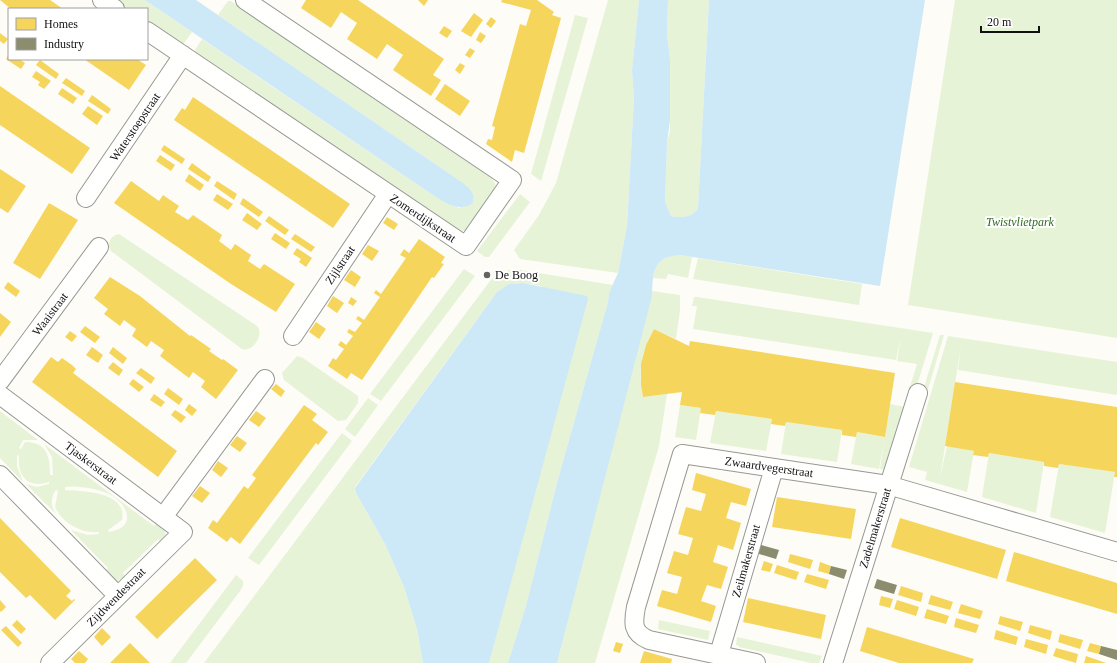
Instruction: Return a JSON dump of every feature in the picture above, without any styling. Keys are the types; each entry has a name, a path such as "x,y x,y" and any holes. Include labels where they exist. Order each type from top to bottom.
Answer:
{"street":[{"path":"102,0 114,8"},
{"name":"Zomerdijkstraat","path":"148,32 466,246 512,180 245,0"},
{"name":"Waterstoepstraat","path":"86,198 183,55"},
{"name":"Zijlstraat","path":"293,336 388,194"},
{"name":"Waaistraat","path":"0,381 99,247"},
{"path":"163,517 265,379"},
{"name":"Zadelmakerstraat","path":"833,663 918,393"},
{"name":"Tjaskerstraat","path":"0,395 183,532"},
{"name":"Zwaardvegerstraat","path":"708,656 648,640 640,636 635,630 633,620 682,454 888,485 1117,552"},
{"name":"Zeilmakerstraat","path":"708,656 774,468"},
{"path":"0,475 118,596"},
{"name":"Zijdwendestraat","path":"50,663 183,532"},
{"path":"708,656 756,663"}],"green space":[{"path":"114,0 145,0 192,32 182,46 148,23 148,8 126,8"},
{"path":"608,0 639,0 632,70 634,98 627,226 618,273 520,259 514,250 539,215 556,183"},
{"path":"668,0 709,0 698,208 693,214 682,217 671,216 665,202 667,143 670,131 670,60 667,34"},
{"name":"Twistvlietpark","path":"955,0 1117,0 1117,338 908,305"},
{"path":"228,1 231,1 491,178 495,183 496,190 468,229 459,232 193,53 202,39 427,191 453,206 460,208 460,181 218,15"},
{"path":"575,15 588,18 541,181 531,174"},
{"path":"520,194 530,202 489,257 485,257 477,251"},
{"path":"119,234 257,326 259,334 253,346 246,350 242,349 111,251 109,246 110,240"},
{"path":"680,255 692,257 688,278 668,274 666,279 653,278 660,261 664,258"},
{"path":"698,258 862,284 859,305 693,279"},
{"path":"464,269 475,276 381,401 370,394"},
{"path":"514,269 613,285 609,293 608,302 558,479 526,606 508,663 489,663 539,473 541,286 523,283 513,284 497,292 355,487 356,493 385,544 404,587 417,629 423,663 204,663 490,281 498,273"},
{"path":"652,291 680,295 680,310 676,339 654,329 643,354 641,379 643,397 667,394 659,446 595,663 557,663"},
{"path":"694,297 933,333 915,392 909,390 917,364 897,361 901,336 896,360 693,329 697,306 692,306"},
{"path":"940,335 944,335 903,474 898,472"},
{"path":"948,336 1117,362 1117,395 958,370 961,346 940,478 947,446 974,451 967,492 925,480 927,472 909,467"},
{"path":"297,356 303,358 358,396 358,403 346,420 338,421 284,380 282,373"},
{"path":"368,398 378,405 355,437 345,429"},
{"path":"890,404 905,407 885,470 880,469"},
{"path":"680,405 701,408 696,440 675,437"},
{"path":"0,411 38,440 23,440 19,448 21,449 25,442 38,444 43,447 48,456 50,475 53,475 52,457 44,444 154,526 158,522 164,527 166,537 162,543 158,539 123,573 126,577 116,581 104,572 108,568 71,530 88,535 99,534 99,532 79,529 62,518 55,507 58,491 56,490 52,502 56,514 26,484 37,487 49,484 49,482 35,484 25,479 20,469 19,456 17,455 17,466 23,482 0,458","holes":["65,487 82,487 99,490 109,494 121,503 125,509 127,520 124,525 109,532 108,530 122,520 122,511 118,504 111,498 102,495 82,491 65,490"]},
{"path":"716,411 772,419 766,451 710,443"},
{"path":"786,422 842,430 837,462 781,454"},
{"path":"857,432 885,437 879,469 851,464"},
{"path":"342,433 352,441 259,565 248,558"},
{"path":"989,453 1044,462 1036,513 982,497"},
{"path":"1059,464 1115,472 1105,533 1050,517"},
{"path":"236,575 243,581 243,586 186,663 170,663"},
{"path":"659,620 710,631 708,640 658,629"},
{"path":"737,637 822,656 819,663 811,663 739,647 736,645"}],"water":[{"path":"145,0 196,0 460,181 473,193 472,204 460,207 454,206 438,198"},
{"path":"639,0 668,0 667,34 670,60 670,120 667,143 665,202 671,216 678,217 693,214 698,208 709,0 925,0 880,286 680,255 671,256 659,263 654,274 652,296 557,663 508,663 526,606 558,479 608,302 609,293 618,273 627,226 634,98 632,70"},
{"path":"523,283 587,296 588,299 489,663 423,663 417,629 404,587 385,544 356,493 355,488 497,292 509,284"}],"building: Homes":[{"path":"0,0 50,0 62,8 10,8"},
{"path":"306,0 358,0 444,59 433,75 441,80 431,96 393,70 403,55 387,44 377,59 347,39 357,23 341,12 331,28 301,8"},
{"path":"418,0 428,0 424,6"},
{"path":"502,0 537,0 554,12 552,15 561,18 524,153 515,150 512,162 486,144 488,139 492,140 495,127 492,126 520,24 526,26 531,10 501,2"},
{"path":"474,13 483,20 471,37 461,31"},
{"path":"491,17 496,21 491,28 486,24"},
{"path":"444,26 452,31 447,38 439,33"},
{"path":"480,32 486,36 481,43 476,40"},
{"path":"0,33 8,39 4,44 0,41"},
{"path":"470,48 475,51 470,58 465,55"},
{"path":"8,56 8,60 20,60 25,63 21,69 6,59"},
{"path":"40,60 59,74 56,79 36,65"},
{"path":"85,60 138,60 146,65 129,90"},
{"path":"460,63 465,66 460,74 455,70"},
{"path":"36,71 51,81 44,89 38,85 40,82 32,77"},
{"path":"66,78 85,91 82,96 62,83"},
{"path":"445,84 470,101 460,116 435,99"},
{"path":"0,86 90,148 72,174 0,125"},
{"path":"62,88 77,98 73,104 58,94"},
{"path":"92,95 111,109 108,114 88,101"},
{"path":"193,97 350,204 333,228 174,120 182,108 185,110"},
{"path":"88,106 103,116 97,125 82,114"},
{"path":"164,145 185,159 182,164 161,150"},
{"path":"160,155 175,165 171,171 156,161"},
{"path":"192,163 211,177 208,182 188,169"},
{"path":"0,169 26,186 8,213 0,208"},
{"path":"189,174 204,185 200,191 185,181"},
{"path":"131,181 159,201 163,195 179,206 175,212 188,220 193,215 222,235 219,241 231,250 235,244 251,255 248,261 260,269 264,264 295,284 276,312 231,284 114,203"},
{"path":"217,181 237,194 234,200 214,186"},
{"path":"217,194 233,204 228,210 213,200"},
{"path":"243,198 263,212 259,217 240,204"},
{"path":"49,203 78,220 40,279 13,263"},
{"path":"247,213 262,224 257,230 242,220"},
{"path":"269,216 289,230 285,235 265,221"},
{"path":"387,217 398,224 394,230 383,223"},
{"path":"275,233 290,243 286,249 271,239"},
{"path":"295,234 315,247 311,252 291,239"},
{"path":"419,239 445,257 441,263 444,264 434,278 432,277 362,380 351,373 347,379 328,366 333,358 336,360 344,349 338,345 341,341 346,345 353,336 347,332 349,329 355,332 362,323 356,319 358,316 364,320 380,297 374,293 376,290 381,294 406,258 400,255 404,249 409,253"},
{"path":"368,245 379,251 372,261 362,254"},
{"path":"297,248 312,258 306,267 299,262 301,259 293,254"},
{"path":"351,270 361,277 355,287 344,280"},
{"path":"110,277 140,296 190,336 191,335 211,349 209,351 238,370 216,399 201,387 205,381 193,372 189,378 160,356 164,350 151,341 147,347 132,336 136,329 124,320 120,326 104,314 108,309 94,298"},
{"path":"8,282 20,291 16,297 4,288"},
{"path":"333,296 344,303 337,313 327,306"},
{"path":"351,297 357,301 353,306 348,303"},
{"path":"0,313 11,322 0,337"},
{"path":"316,322 326,329 319,339 309,332"},
{"path":"85,326 100,337 95,343 80,332"},
{"path":"654,329 689,346 690,341 895,373 885,437 857,432 856,437 842,435 842,430 786,422 785,426 771,424 772,419 716,411 715,415 700,413 701,408 680,405 682,392 643,397 641,385 641,364 646,345"},
{"path":"70,331 77,336 72,342 65,337"},
{"path":"92,347 103,355 98,363 86,355"},
{"path":"113,347 127,358 123,364 109,353"},
{"path":"51,357 58,362 62,358 72,365 76,369 73,373 177,451 158,477 32,382"},
{"path":"113,362 123,370 119,376 108,368"},
{"path":"141,368 155,378 151,384 136,373"},
{"path":"133,379 144,387 139,392 129,384"},
{"path":"955,382 1117,407 1117,477 1114,477 1115,472 1059,464 1058,468 1044,466 1044,462 989,453 988,457 973,455 974,451 945,446"},
{"path":"276,384 285,391 281,397 271,389"},
{"path":"168,388 183,399 179,405 164,394"},
{"path":"154,394 165,402 161,407 150,400"},
{"path":"189,404 197,410 192,416 185,410"},
{"path":"304,405 317,414 312,420 328,432 318,445 316,443 240,544 231,537 227,542 208,528 213,520 217,523 244,486 248,489 256,478 252,475"},
{"path":"175,410 186,417 181,423 171,415"},
{"path":"256,411 266,418 259,427 249,420"},
{"path":"237,436 247,443 240,452 230,445"},
{"path":"218,461 228,468 221,477 212,470"},
{"path":"696,473 751,489 746,506 731,502 726,518 741,523 733,550 718,545 713,562 728,567 721,589 707,585 701,601 716,606 711,622 657,606 662,590 677,594 682,577 667,573 674,551 688,555 693,538 678,534 686,507 701,511 706,494 692,490"},
{"path":"200,486 210,493 202,503 192,496"},
{"path":"777,497 856,509 851,539 772,527"},
{"path":"0,518 71,591 66,596 72,601 74,599 75,600 55,620 30,595 26,598 0,572"},
{"path":"900,518 1006,550 997,579 891,547"},
{"path":"1014,552 1117,583 1117,614 1006,581"},
{"path":"790,554 813,560 810,569 788,562"},
{"path":"195,558 217,580 157,639 135,617"},
{"path":"764,561 773,564 770,572 761,570"},
{"path":"820,562 831,566 829,574 818,571"},
{"path":"777,565 799,572 796,580 774,573"},
{"path":"807,574 829,580 826,589 804,582"},
{"path":"901,586 923,593 921,602 898,595"},
{"path":"931,595 953,602 950,610 928,604"},
{"path":"881,596 893,599 890,608 879,605"},
{"path":"748,598 826,615 821,639 743,622"},
{"path":"0,600 6,607 1,612 0,611"},
{"path":"897,600 919,607 916,616 894,609"},
{"path":"961,604 983,611 980,619 958,613"},
{"path":"927,609 949,616 946,624 924,618"},
{"path":"1000,616 1023,622 1020,631 998,624"},
{"path":"956,618 979,625 976,633 954,627"},
{"path":"17,620 26,629 21,634 12,625"},
{"path":"1030,625 1052,631 1050,640 1028,633"},
{"path":"6,626 22,643 18,647 1,630"},
{"path":"867,627 974,659 972,663 899,663 860,651"},
{"path":"102,628 111,637 102,646 94,637"},
{"path":"996,630 1018,637 1016,645 994,639"},
{"path":"1060,634 1083,640 1080,649 1058,642"},
{"path":"1026,639 1048,645 1046,654 1024,647"},
{"path":"616,642 623,644 620,653 613,651"},
{"path":"130,643 150,663 110,663"},
{"path":"1090,643 1101,646 1099,654 1087,651"},
{"path":"1056,648 1078,654 1076,663 1053,656"},
{"path":"79,651 88,659 85,663 75,663 71,659"},
{"path":"644,651 672,659 671,663 640,663"},
{"path":"1086,656 1106,663 1084,663"}],"building: Industry":[{"path":"758,544 779,550 776,559 756,553"},
{"path":"831,566 847,570 844,579 829,574"},
{"path":"877,579 897,585 894,594 874,588"},
{"path":"1101,646 1117,650 1117,660 1099,654"}],"place":[{"name":"De Boog","path":"487,275"}]}
